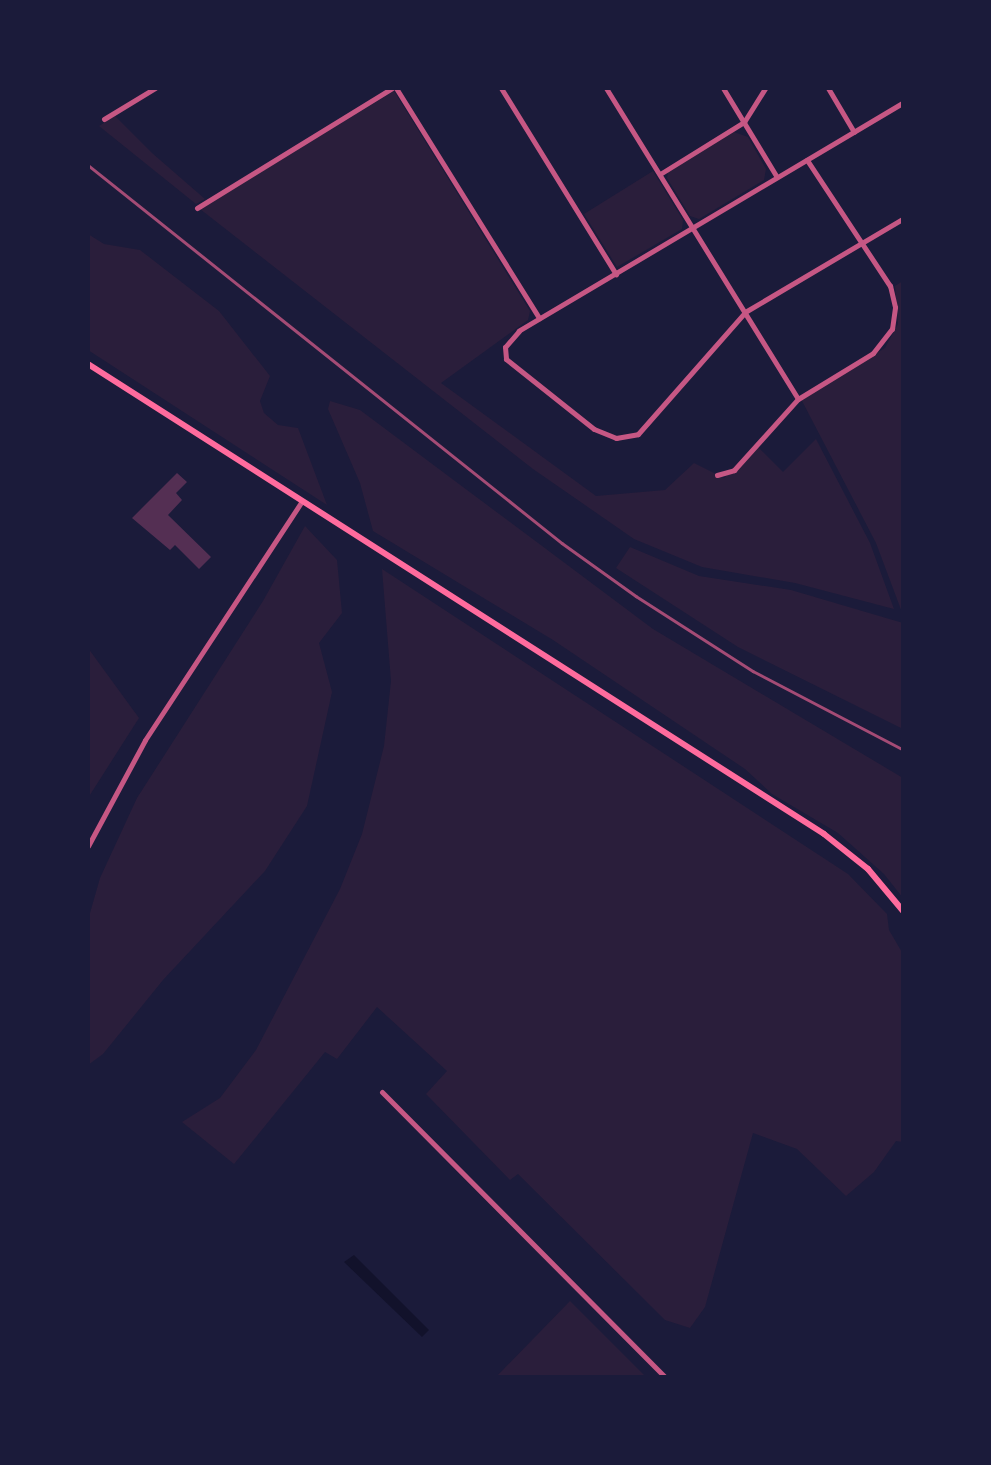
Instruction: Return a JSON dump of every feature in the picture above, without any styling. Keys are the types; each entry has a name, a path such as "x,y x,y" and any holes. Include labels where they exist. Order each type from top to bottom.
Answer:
{"main road":[{"path":"88,364 824,834 868,869 904,912"}],"street":[{"path":"104,119 154,88"},
{"path":"197,208 394,88 540,318"},
{"path":"501,88 616,274"},
{"path":"606,88 798,399"},
{"path":"722,88 777,178"},
{"path":"660,174 744,122 766,88"},
{"path":"828,88 854,132"},
{"path":"904,102 540,318 508,342 506,359 521,375 594,429 627,438 645,428 745,312 904,218"},
{"path":"717,475 734,470 798,399 884,344 892,330 894,297 807,160"},
{"path":"88,846 145,740 302,501"},
{"path":"382,1092 666,1378"}],"shaded area":[{"path":"394,91 530,311 528,320 441,383 596,496 665,490 694,463 724,478 758,447 783,472 816,439 870,543 894,609 795,583 702,567 634,539 533,469 200,209"},
{"path":"115,116 205,199 196,204 99,126"},
{"path":"734,132 748,137 766,169 764,180 699,219 690,216 667,178 668,172"},
{"path":"653,171 683,220 682,229 617,267 584,214"},
{"path":"88,234 104,244 140,250 219,311 270,376 260,401 264,413 278,425 298,428 327,505 88,350"},
{"path":"903,281 903,615 876,543 801,399 885,348 898,324 895,286"},
{"path":"330,401 360,410 653,629 903,778 903,898 884,874 838,833 772,794 745,769 553,640 373,531 360,483 328,409"},
{"path":"305,526 337,560 342,613 319,643 332,692 307,806 265,871 163,980 103,1054 88,1065 88,920 100,878 137,798 263,601"},
{"path":"630,547 699,576 791,590 903,623 903,729 738,647 616,568"},
{"path":"382,569 848,874 887,914 889,930 903,954 903,1142 896,1141 874,1172 846,1196 797,1149 753,1133 705,1307 690,1328 665,1320 518,1174 510,1180 426,1094 447,1071 377,1007 337,1059 325,1052 234,1164 182,1122 220,1098 256,1050 340,889 362,834 384,746 391,681"},
{"path":"88,648 139,718 88,798"},
{"path":"354,1255 429,1330 422,1337 344,1262"},
{"path":"570,1301 646,1377 496,1377"}],"building":[{"path":"177,473 187,482 176,493 182,500 168,515 211,557 199,569 175,545 170,550 132,518"}],"railway":[{"path":"88,165 562,543 753,671 904,750"}]}
